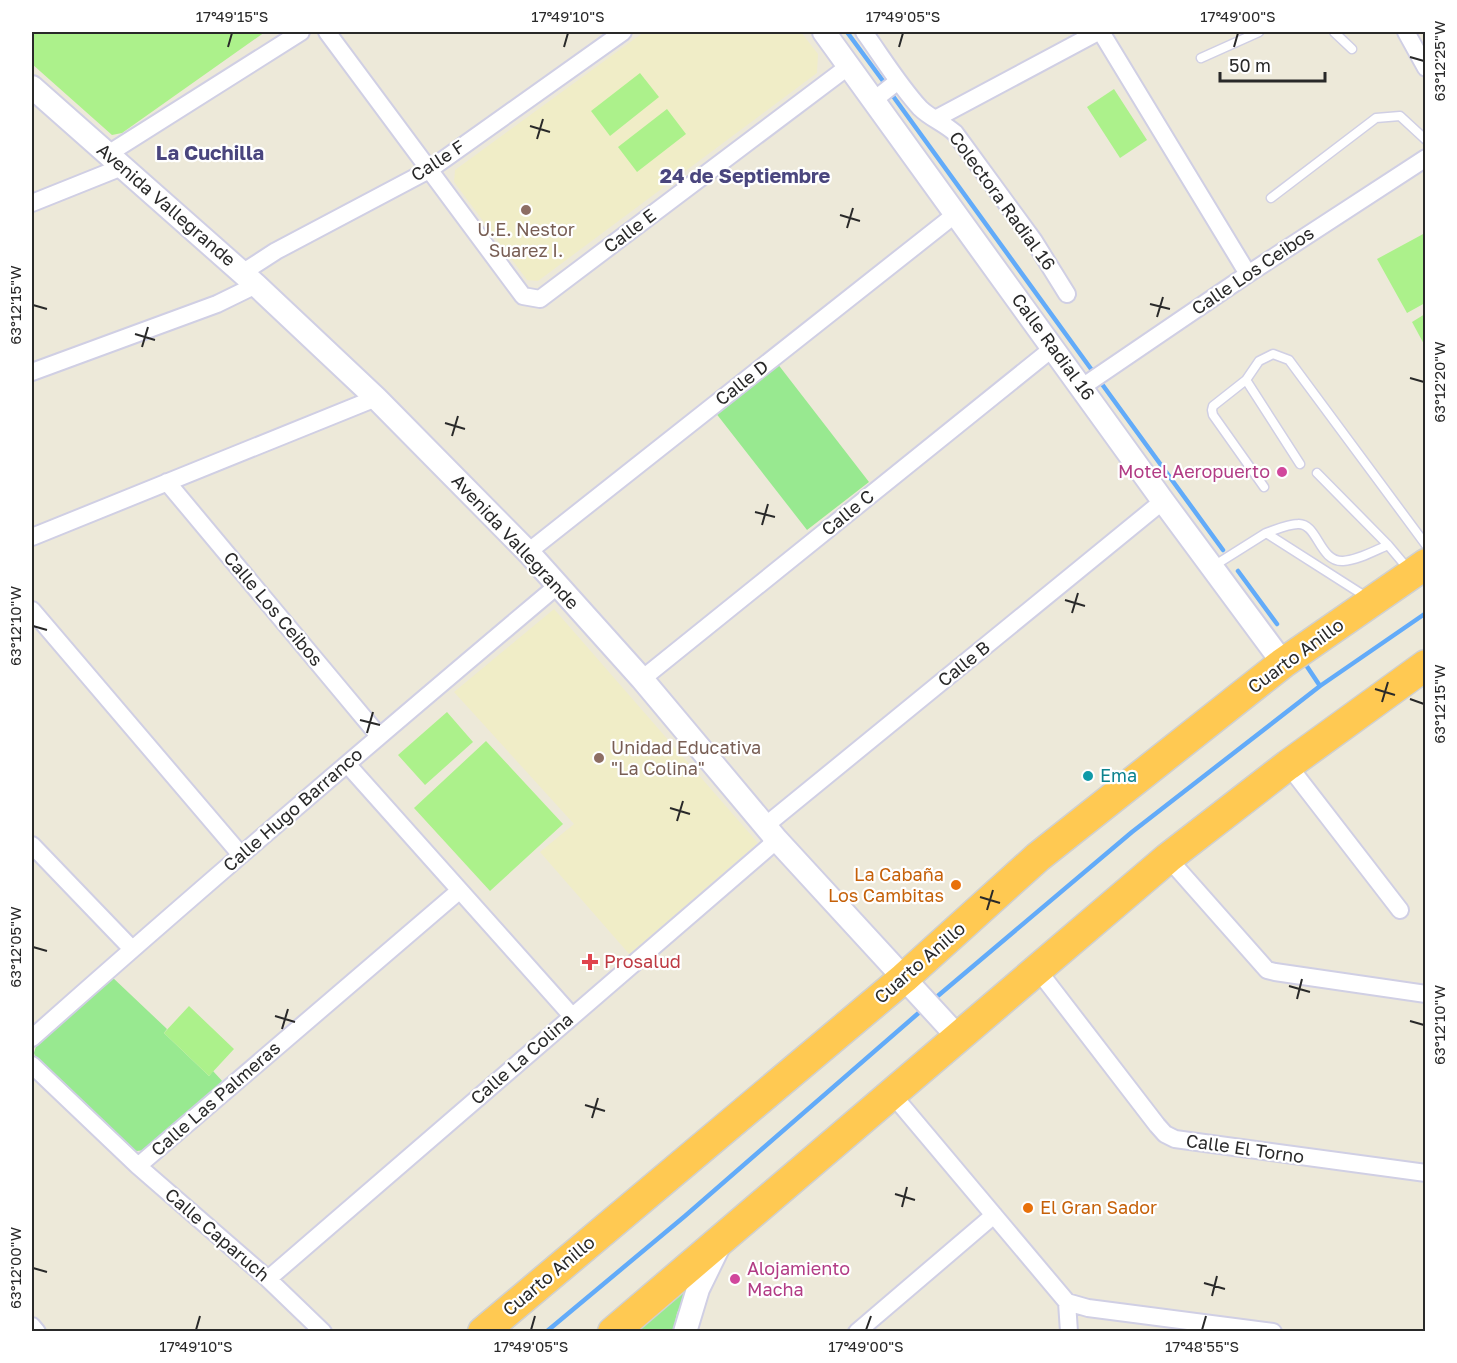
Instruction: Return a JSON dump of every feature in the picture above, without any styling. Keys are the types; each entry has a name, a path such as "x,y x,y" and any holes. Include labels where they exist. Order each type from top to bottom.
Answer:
{"highway":[{"name":"Cuarto Anillo","path":"483,1332 920,996 1038,857 1283,663 1418,569"},
{"path":"613,1332 1168,858 1288,765 1425,664"}],"street":[{"path":"32,203 115,160 301,32"},
{"path":"327,32 429,170"},
{"name":"Calle F","path":"32,372 217,304 249,279 276,251 429,170 623,32"},
{"name":"Calle Radial 16","path":"824,32 849,66 887,90 957,213 1163,501 1283,663"},
{"name":"Colectora Radial 16","path":"864,32 887,90 937,118 955,133 1034,241 1067,294"},
{"path":"937,118 1099,32 1248,274"},
{"path":"1406,32 1425,68"},
{"name":"Calle E","path":"429,170 523,296 540,299 849,66"},
{"name":"Avenida Vallegrande","path":"32,87 249,279 376,398 528,552 642,679 771,833 958,1037"},
{"name":"Calle Los Ceibos","path":"1082,387 1248,274 1425,158"},
{"name":"Calle D","path":"528,552 957,213"},
{"name":"Calle C","path":"642,679 1053,348"},
{"path":"32,537 376,398"},
{"name":"Calle Los Ceibos","path":"167,482 379,736"},
{"name":"Calle B","path":"771,833 1163,501"},
{"name":"Calle Hugo Barranco","path":"32,1038 379,736 557,586"},
{"path":"32,610 241,855"},
{"path":"347,764 572,1016"},
{"path":"1288,765 1400,910"},
{"name":"Calle La Colina","path":"268,1278 572,1016 771,833"},
{"path":"32,844 132,949"},
{"path":"1168,858 1267,970 1425,994"},
{"name":"Calle Las Palmeras","path":"138,1166 459,891"},
{"name":"Calle El Torno","path":"1037,969 1165,1134 1175,1139 1425,1173"},
{"name":"Calle Caparuch","path":"32,1065 138,1166 268,1278 323,1332"},
{"path":"892,1094 1067,1302 1088,1308 1273,1332"},
{"path":"857,1332 994,1215"},
{"path":"685,1332 698,1289 724,1236"},
{"path":"1067,1302 1069,1332"},
{"path":"32,1326 37,1332"}],"lane":[{"path":"1201,58 1259,32"},
{"path":"1334,32 1352,50"},
{"path":"1271,198 1376,118 1400,116 1425,140"},
{"path":"1264,488 1213,415 1212,410 1213,406 1246,380 1259,361 1273,354 1289,360 1425,545"},
{"path":"1246,380 1300,464"},
{"path":"1317,473 1388,545 1418,569"},
{"path":"1212,567 1266,533 1298,524 1310,529 1327,555 1342,561 1362,556 1388,545"},
{"path":"1266,533 1373,601"}],"shaded area":[{"path":"644,32 801,32 818,54 817,73 538,281 527,280 454,182 455,170"},
{"name":"Unidad Educativa \"La Colina\"","path":"554,609 758,843 630,955 540,852 574,824 454,692"}],"green space":[{"path":"32,32 265,32 122,133 112,135 32,64"},
{"path":"640,73 659,97 610,136 591,111"},
{"path":"1114,89 1147,140 1120,158 1087,107"},
{"path":"667,109 686,134 637,172 618,147"},
{"path":"1425,233 1425,303 1407,313 1377,259"},
{"path":"1425,314 1425,346 1412,322"},
{"path":"777,363 869,482 807,530 715,412"},
{"path":"447,712 473,742 425,785 398,755"},
{"path":"486,741 563,824 490,891 414,808"},
{"path":"111,976 167,1029 164,1033 209,1076 213,1071 224,1083 145,1150 131,1149 37,1061 34,1053 37,1043"},
{"path":"189,1006 234,1049 209,1076 164,1033"},
{"path":"692,1282 677,1313 673,1331 631,1332"}],"waterway":[{"path":"847,32 886,85"},
{"path":"890,92 1094,373"},
{"path":"1099,380 1223,550"},
{"path":"1238,571 1277,624"},
{"path":"933,1000 1132,832 1320,686 1426,613"},
{"path":"1304,662 1320,686"},
{"path":"546,1332 685,1216 922,1010"}],"place":[{"name":"U.E. Nestor Suarez I.","path":"526,210"},
{"name":"Motel Aeropuerto","path":"1282,472"},
{"name":"Unidad Educativa \"La Colina\"","path":"599,758"},
{"name":"Ema","path":"1088,776"},
{"name":"La Cabaña Los Cambitas","path":"956,885"},
{"name":"Prosalud","path":"590,962"},
{"name":"El Gran Sador","path":"1028,1208"},
{"name":"Alojamiento Macha","path":"735,1279"}],"district":[{"name":"La Cuchilla","path":"210,153"},
{"name":"24 de Septiembre","path":"745,176"}]}
